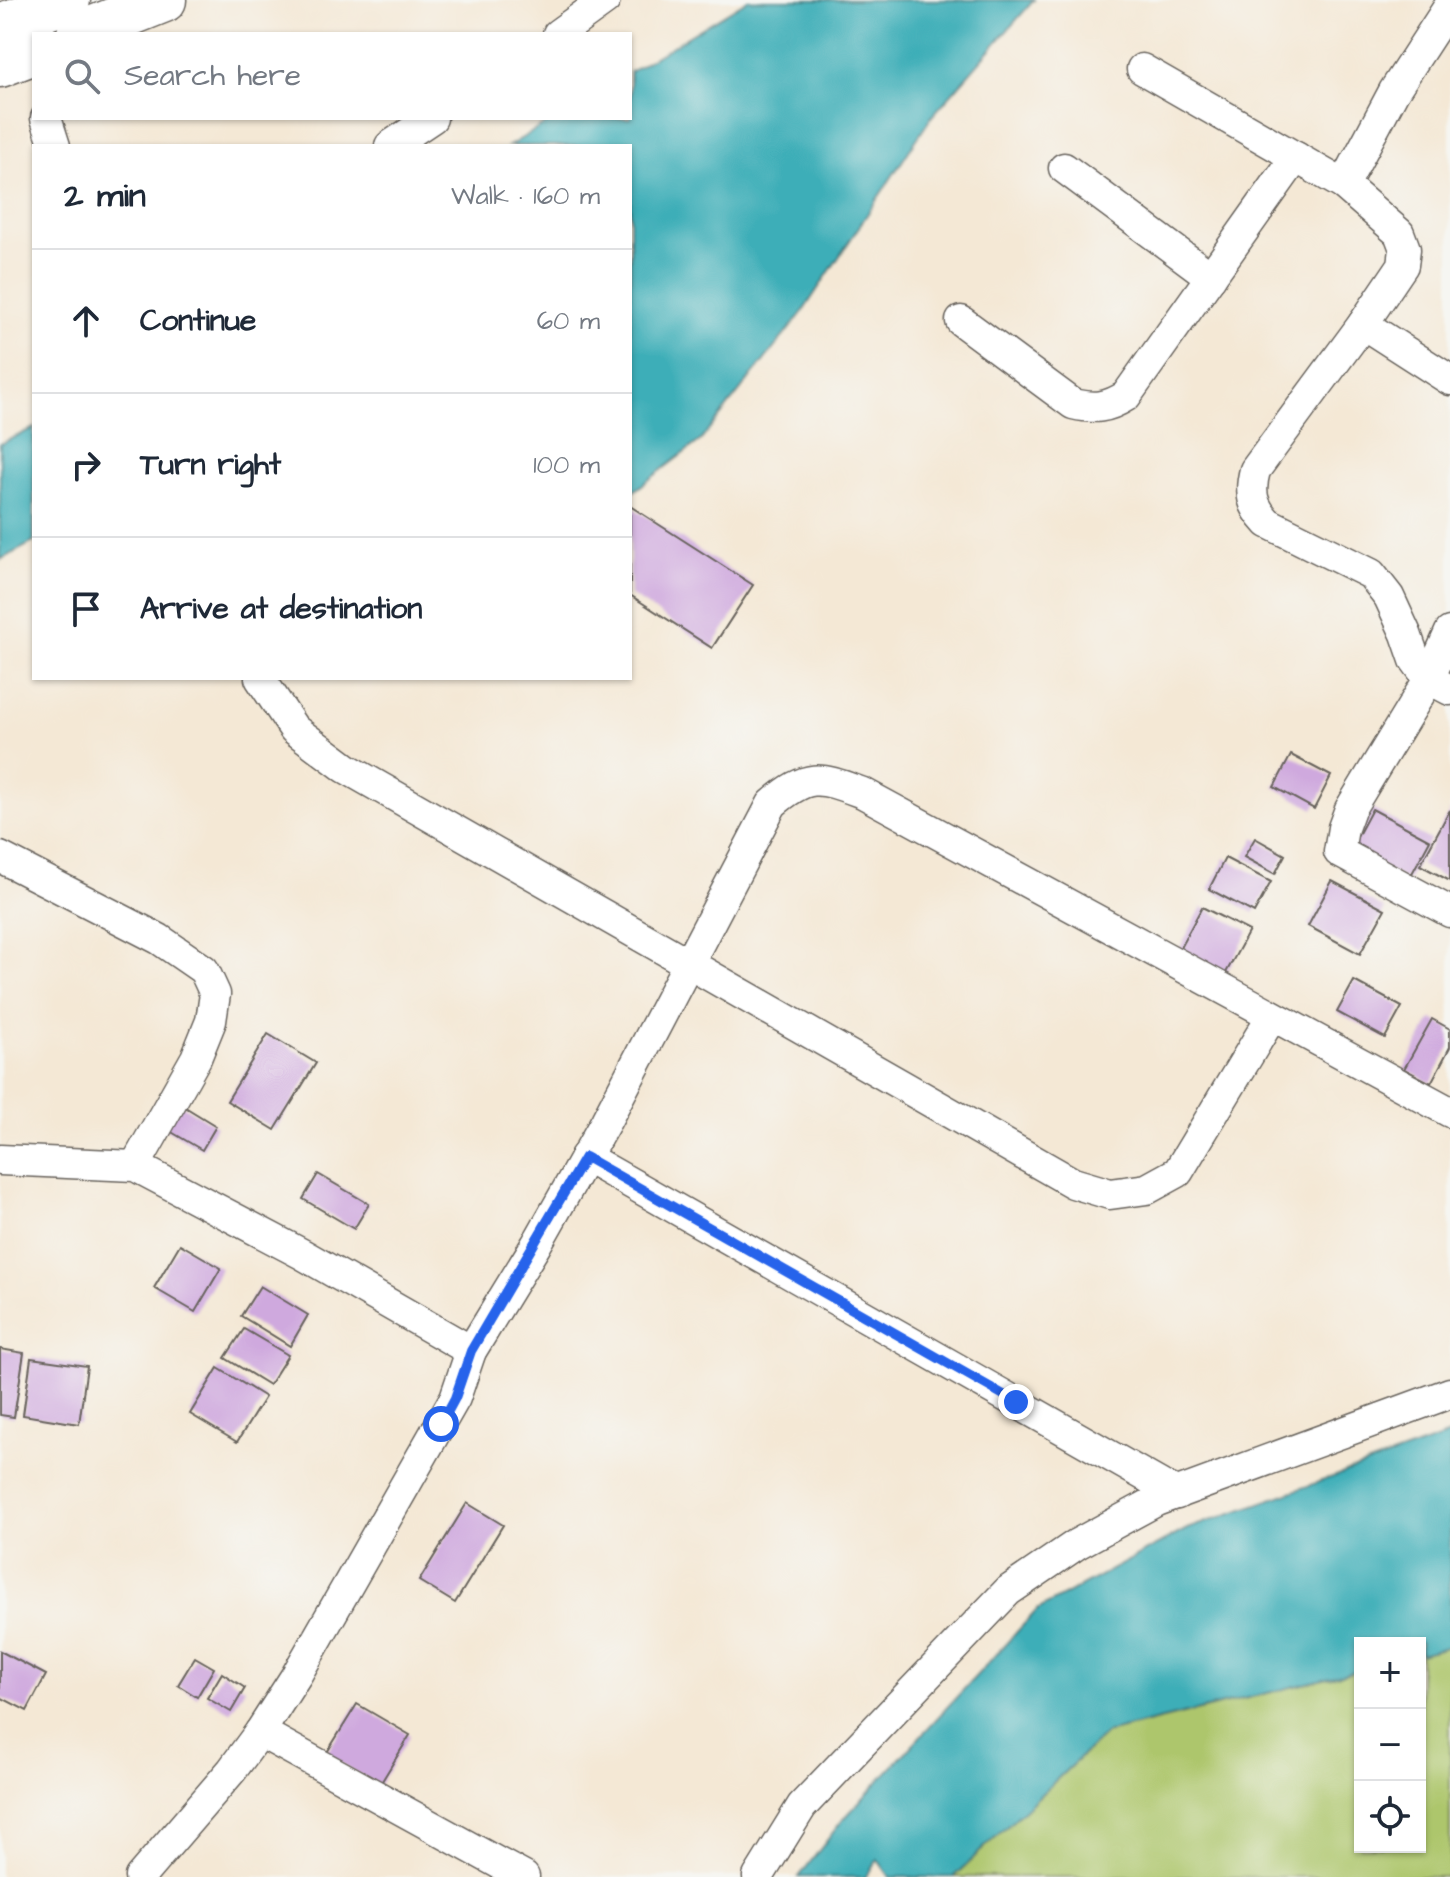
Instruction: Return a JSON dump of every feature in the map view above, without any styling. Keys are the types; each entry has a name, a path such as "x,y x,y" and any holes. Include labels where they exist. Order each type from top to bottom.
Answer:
{"main road":[{"path":"39,32 68,0"},
{"path":"84,32 164,0"}],"street":[{"path":"561,32 605,0"},
{"path":"1344,185 1394,91 1450,5"},
{"path":"1142,69 1344,185 1399,233 1405,249 1403,265 1255,470 1250,489 1255,510 1268,523 1371,574 1389,597 1415,660 1439,685"},
{"path":"47,120 54,144"},
{"path":"393,144 429,120"},
{"path":"961,321 1073,404 1094,409 1111,406 1126,396 1296,157"},
{"path":"1064,168 1211,277"},
{"path":"1363,324 1450,380"},
{"path":"1450,632 1439,685 1350,809 1339,852 1450,912"},
{"path":"261,680 294,729 346,768 1073,1183 1110,1194 1147,1189 1178,1172 1272,1016"},
{"path":"140,1877 232,1770 296,1676 455,1398 471,1351 585,1157 772,804 796,784 827,780 863,793 1450,1112"},
{"path":"0,857 159,939 204,970 215,994 211,1021 196,1058 135,1166"},
{"path":"585,1157 1177,1494"},
{"path":"0,1160 135,1166 302,1254 471,1351"},
{"path":"758,1877 802,1806 1008,1591 1077,1544 1156,1501 1450,1393"},
{"path":"260,1732 524,1877"}],"green space":[{"path":"1450,1646 1450,1877 953,1877 1106,1733 1354,1671 1354,1853 1426,1853 1426,1652"}],"water":[{"path":"748,0 1034,0 932,116 802,313 701,440 632,492 632,144 512,144 552,120 632,120 632,71"},
{"path":"32,429 32,543 0,560 0,444"},
{"path":"1450,1435 1450,1646 1426,1652 1426,1637 1354,1637 1354,1671 1106,1733 953,1877 890,1877 878,1860 865,1877 799,1877 841,1822 1037,1610 1187,1529"}],"building":[{"path":"632,507 753,585 712,648 632,596"},
{"path":"1291,755 1331,776 1314,809 1274,787"},
{"path":"1372,809 1430,840 1408,881 1350,850"},
{"path":"1450,810 1450,881 1420,865"},
{"path":"1255,838 1285,855 1275,874 1244,857"},
{"path":"1225,858 1271,882 1254,913 1209,889"},
{"path":"1332,881 1385,909 1360,954 1308,926"},
{"path":"1202,907 1249,931 1221,982 1175,957"},
{"path":"1354,981 1402,1007 1385,1038 1337,1012"},
{"path":"1432,1019 1450,1029 1450,1047 1431,1083 1404,1069"},
{"path":"268,1034 316,1063 275,1130 227,1101"},
{"path":"177,1102 216,1126 202,1150 163,1127"},
{"path":"318,1174 369,1204 354,1229 303,1199"},
{"path":"180,1244 221,1268 195,1312 154,1288"},
{"path":"260,1286 308,1315 290,1346 241,1316"},
{"path":"244,1329 288,1355 269,1385 225,1358"},
{"path":"0,1349 24,1353 14,1417 0,1415"},
{"path":"31,1358 87,1366 79,1424 23,1415"},
{"path":"218,1368 265,1397 237,1442 190,1414"},
{"path":"467,1503 503,1525 455,1603 419,1581"},
{"path":"0,1651 46,1675 27,1711 0,1697"},
{"path":"195,1657 214,1668 197,1697 178,1685"},
{"path":"222,1673 245,1688 231,1712 207,1698"},
{"path":"357,1704 410,1735 379,1786 326,1754"}],"route":[{"path":"441,1424 455,1398 471,1351 585,1157 1016,1402"}]}
